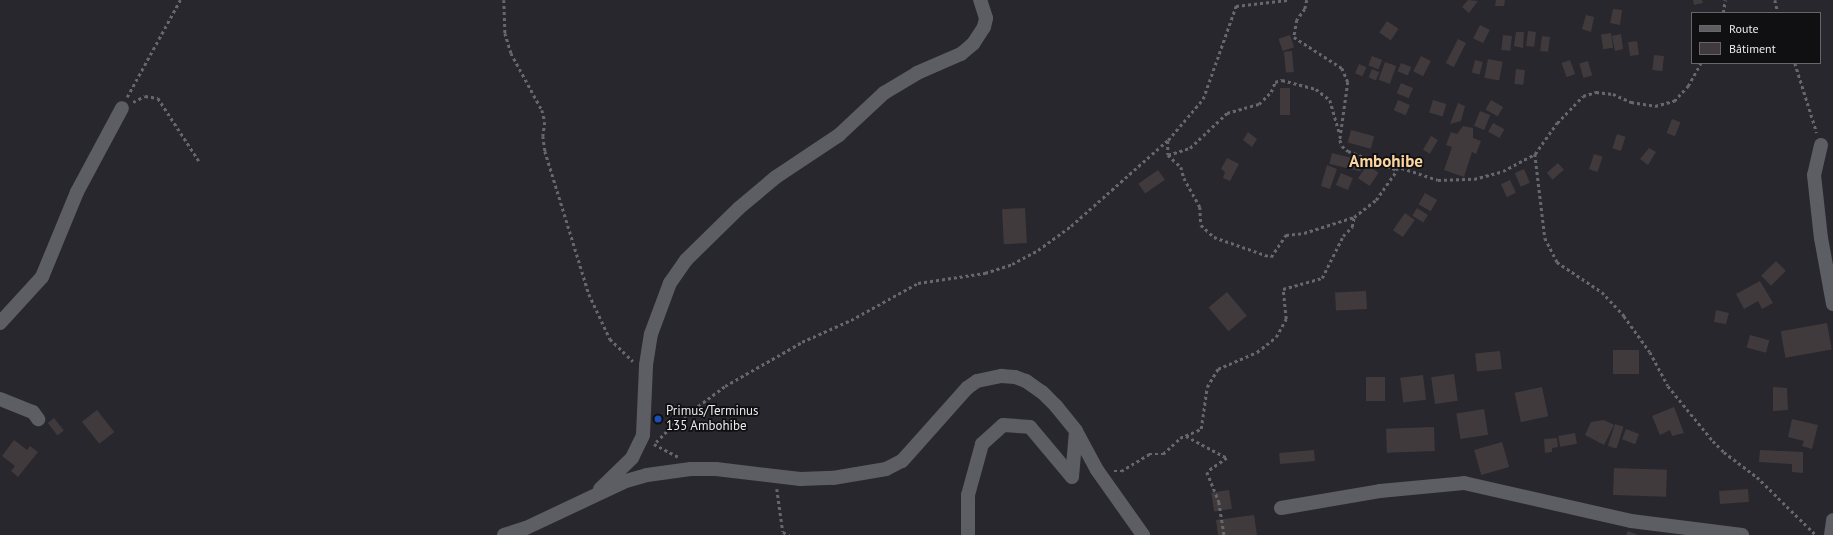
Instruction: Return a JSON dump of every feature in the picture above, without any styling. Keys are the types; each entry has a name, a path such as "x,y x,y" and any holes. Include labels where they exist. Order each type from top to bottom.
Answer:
{"street":[{"path":"595,494 632,458 640,445 645,428 644,392 651,334 670,283 686,260 765,186 839,135 884,93 917,73 961,54 973,44 984,27 986,18 980,0"},
{"path":"0,322 42,277 77,192 122,108"},
{"path":"1821,145 1814,175 1821,238 1833,304"},
{"path":"504,535 526,528 595,494 647,475 691,469 716,469 776,476 833,478 867,474 892,467 902,461 936,419 967,388 989,377 1014,377 1026,381 1042,392 1076,431 1097,470 1143,535"},
{"path":"0,399 33,412 38,419"},
{"path":"968,535 968,494 982,444 1003,425 1030,427 1072,477 1076,431"},
{"path":"1281,508 1380,491 1464,482 1535,497 1631,521 1742,535"},
{"path":"1831,535 1833,520"}],"path":[{"path":"122,108 180,0"},
{"path":"504,0 505,33 511,53 542,110 545,122 543,136 545,151 588,294 610,339 637,366"},
{"path":"632,458 654,444 674,424 725,386 802,342 851,320 918,283 985,273 1012,264 1038,250 1071,226 1168,140 1203,99 1236,6 1288,0"},
{"path":"1307,0 1305,10 1297,20 1294,38 1342,68 1348,82 1340,137"},
{"path":"1723,12 1726,0"},
{"path":"1775,0 1778,12"},
{"path":"1168,140 1168,155 1181,166 1184,178 1200,207 1201,225 1214,237 1234,246 1271,257 1286,235 1304,233 1354,217 1376,200 1397,170 1396,166 1438,180 1474,178 1503,171 1535,154 1557,123 1583,96 1604,92 1631,102 1655,106 1662,105 1674,101 1688,86 1700,64"},
{"path":"1795,64 1821,145"},
{"path":"1168,155 1190,148 1227,113 1259,104 1271,92 1275,82 1282,80 1316,89 1330,100 1342,146 1348,151 1397,170"},
{"path":"122,108 145,96 158,98 199,161"},
{"path":"1535,154 1545,238 1557,262 1606,296 1624,316 1650,352 1668,386 1713,441 1724,452 1757,477 1816,535"},
{"path":"1097,470 1121,471 1149,454 1163,454 1168,447 1185,436 1201,429 1207,387 1218,369 1257,352 1276,336 1286,319 1283,289 1322,278 1344,236 1352,227 1354,217"},
{"path":"645,428 654,444 686,460"},
{"path":"1185,436 1227,458 1207,472 1220,502 1224,535"},
{"path":"776,476 783,532 789,535"}],"building":[{"path":"1468,0 1478,1 1469,13 1462,7"},
{"path":"1496,0 1505,0 1504,6 1495,6"},
{"path":"1693,0 1702,0 1703,3 1694,5"},
{"path":"1613,9 1622,10 1620,25 1610,23"},
{"path":"1586,15 1594,17 1591,32 1582,29"},
{"path":"1387,21 1399,29 1391,40 1379,33"},
{"path":"1480,25 1490,30 1483,43 1473,38"},
{"path":"1528,31 1536,32 1534,47 1526,46"},
{"path":"1516,32 1524,32 1523,48 1514,46"},
{"path":"1611,33 1613,48 1603,49 1601,34"},
{"path":"1621,34 1623,49 1615,51 1612,36"},
{"path":"1290,35 1294,47 1283,51 1279,39"},
{"path":"1503,35 1512,36 1510,51 1501,50"},
{"path":"1542,36 1550,37 1548,52 1540,51"},
{"path":"1458,39 1466,43 1454,67 1446,63"},
{"path":"1637,41 1639,55 1630,56 1628,42"},
{"path":"1292,51 1294,72 1286,73 1284,52"},
{"path":"1654,55 1664,56 1662,71 1652,70"},
{"path":"1372,56 1382,60 1378,69 1368,65"},
{"path":"1421,56 1431,61 1423,76 1413,71"},
{"path":"1488,59 1503,62 1499,81 1484,78"},
{"path":"1475,60 1483,62 1480,75 1472,73"},
{"path":"1570,60 1575,74 1567,77 1562,63"},
{"path":"1588,61 1592,75 1583,78 1579,63"},
{"path":"1385,62 1396,66 1390,84 1379,80"},
{"path":"1401,63 1411,67 1408,75 1398,71"},
{"path":"1359,64 1366,67 1362,76 1355,73"},
{"path":"1372,69 1379,72 1376,80 1368,77"},
{"path":"1516,69 1525,70 1523,85 1514,84"},
{"path":"1401,83 1413,88 1409,98 1397,93"},
{"path":"1280,88 1290,88 1290,115 1280,115"},
{"path":"1398,100 1410,105 1406,115 1394,110"},
{"path":"1433,100 1446,104 1443,117 1429,112"},
{"path":"1491,100 1503,107 1498,117 1486,110"},
{"path":"1458,103 1465,106 1461,121 1450,124"},
{"path":"1480,111 1490,115 1484,130 1474,126"},
{"path":"1672,119 1680,122 1675,136 1667,133"},
{"path":"1493,123 1504,129 1500,138 1488,132"},
{"path":"1463,126 1473,128 1473,138 1481,141 1476,154 1472,152 1464,177 1444,170 1452,147 1446,145 1451,132 1457,134"},
{"path":"1351,130 1374,136 1371,149 1348,143"},
{"path":"1248,132 1257,139 1252,147 1243,140"},
{"path":"1617,134 1626,137 1621,151 1612,148"},
{"path":"1431,136 1438,140 1430,154 1423,150"},
{"path":"1649,148 1656,152 1648,165 1640,159"},
{"path":"1332,153 1363,161 1360,171 1329,164"},
{"path":"1594,154 1603,157 1598,172 1589,169"},
{"path":"1227,158 1239,164 1230,181 1223,178 1225,172 1221,169"},
{"path":"1558,163 1564,170 1553,180 1547,173"},
{"path":"1327,165 1337,169 1330,189 1321,186"},
{"path":"1367,165 1379,173 1370,186 1358,178"},
{"path":"1524,169 1530,183 1521,187 1515,173"},
{"path":"1158,170 1165,180 1145,194 1138,184"},
{"path":"1341,173 1353,178 1348,190 1336,185"},
{"path":"1510,180 1516,193 1507,197 1501,184"},
{"path":"1425,193 1437,200 1431,211 1418,204"},
{"path":"1025,208 1027,243 1004,244 1002,209"},
{"path":"1417,208 1428,215 1423,223 1412,216"},
{"path":"1405,213 1415,220 1403,237 1393,230"},
{"path":"1776,261 1786,271 1771,286 1761,276"},
{"path":"1760,281 1773,303 1762,309 1758,301 1744,309 1736,294"},
{"path":"1366,291 1367,309 1336,311 1335,293"},
{"path":"1227,292 1247,316 1229,331 1209,307"},
{"path":"1716,310 1729,313 1726,324 1714,322"},
{"path":"1827,323 1832,350 1785,358 1781,331"},
{"path":"1750,335 1769,340 1766,353 1747,348"},
{"path":"1613,350 1639,350 1639,374 1613,374"},
{"path":"1500,351 1502,369 1477,372 1475,354"},
{"path":"1454,374 1458,401 1435,404 1431,377"},
{"path":"1423,375 1426,400 1403,403 1400,378"},
{"path":"1366,377 1385,377 1385,401 1366,401"},
{"path":"1542,387 1548,416 1521,422 1515,393"},
{"path":"1773,387 1787,388 1788,410 1773,411"},
{"path":"1674,407 1684,433 1672,436 1670,430 1660,435 1652,416"},
{"path":"1484,409 1488,435 1460,439 1456,413"},
{"path":"97,410 114,432 99,444 82,422"},
{"path":"54,418 64,431 58,436 48,423"},
{"path":"1792,419 1818,425 1812,449 1802,446 1804,441 1788,437"},
{"path":"1604,420 1614,425 1604,445 1585,435 1591,422"},
{"path":"1615,424 1624,427 1616,449 1608,446"},
{"path":"1434,427 1435,451 1387,453 1386,429"},
{"path":"1626,429 1639,434 1635,444 1622,439"},
{"path":"1575,433 1577,444 1560,447 1558,436"},
{"path":"1557,438 1558,447 1552,448 1552,452 1545,453 1544,439"},
{"path":"14,440 27,450 30,446 38,452 18,477 11,471 15,466 2,456"},
{"path":"1502,442 1509,467 1481,475 1474,450"},
{"path":"1314,450 1315,461 1280,464 1279,453"},
{"path":"1760,450 1803,452 1803,473 1792,472 1792,464 1759,462"},
{"path":"1614,468 1667,470 1666,497 1613,495"},
{"path":"1748,489 1749,502 1720,504 1719,491"},
{"path":"1229,490 1232,509 1214,512 1211,493"},
{"path":"1254,515 1257,535 1218,535 1216,520"},
{"path":"1628,531 1638,535 1626,535"}],"place":[{"name":"Primus/Terminus 135 Ambohibe","path":"658,419"}],"district":[{"name":"Ambohibe","path":"1386,162"}]}
